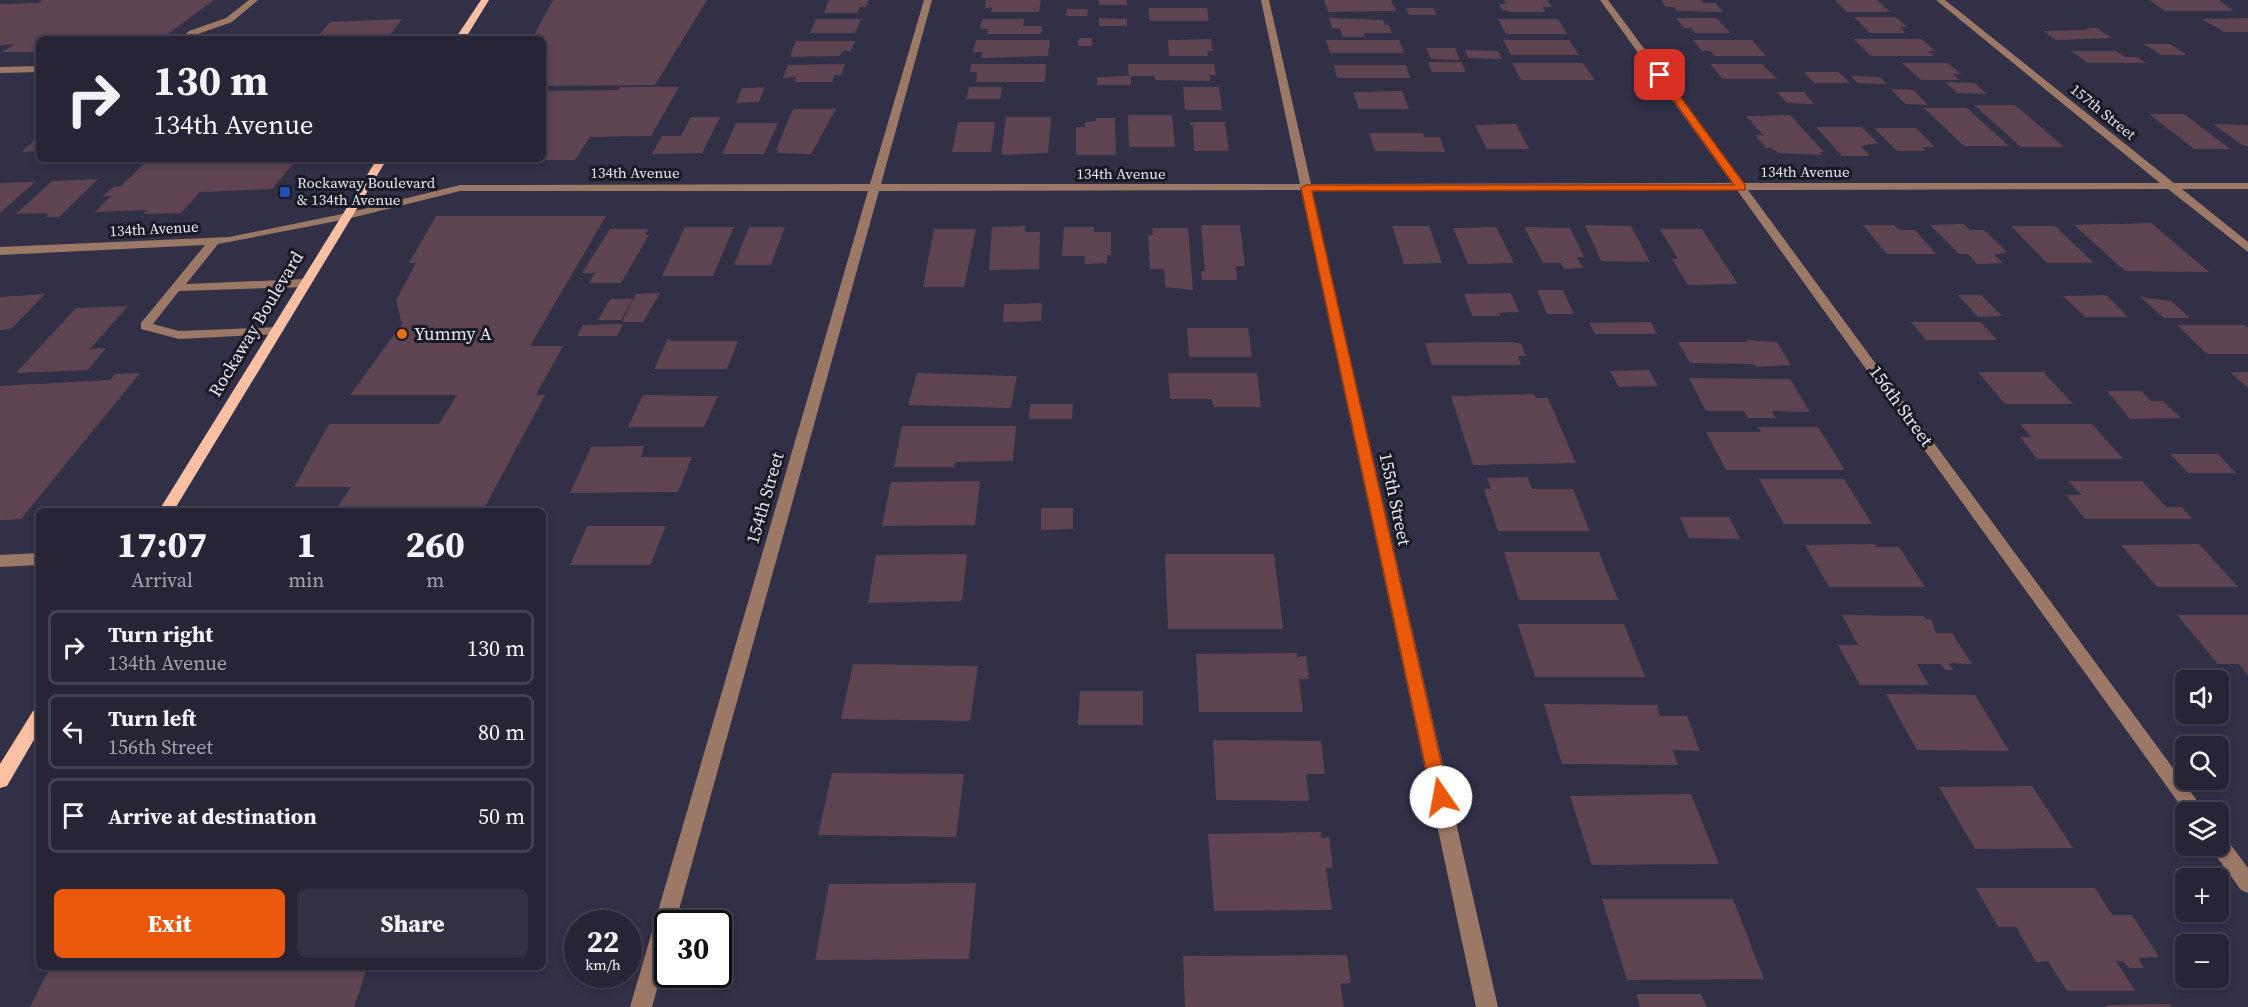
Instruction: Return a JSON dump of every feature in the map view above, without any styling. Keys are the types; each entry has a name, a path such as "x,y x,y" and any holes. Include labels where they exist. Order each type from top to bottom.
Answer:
{"main road":[{"path":"462,36 485,0"},
{"name":"Rockaway Boulevard","path":"167,508 380,162"},
{"path":"0,780 36,721"}],"street":[{"path":"188,36 229,20 254,0"},
{"name":"154th Street","path":"641,1007 928,0"},
{"name":"155th Street","path":"1265,0 1487,1007"},
{"name":"156th Street","path":"1604,0 2189,802"},
{"name":"157th Street","path":"1940,0 2248,248"},
{"path":"0,70 36,69"},
{"name":"134th Avenue","path":"0,252 214,241 347,216 460,188 2248,186"},
{"path":"214,241 145,326 179,334 277,330"},
{"path":"175,288 305,283"},
{"path":"0,561 36,558"},
{"path":"2228,856 2248,884"}],"building":[{"path":"43,0 214,0 165,36 36,36 36,52 2,52 15,44 0,45 0,4 38,3"},
{"path":"553,0 707,0 655,85 546,86 546,36 534,36"},
{"path":"829,0 869,0 866,7 859,7 857,13 824,13"},
{"path":"986,0 1041,0 1039,12 991,12 992,7 985,8"},
{"path":"1099,0 1127,0 1127,5 1099,5"},
{"path":"1324,0 1391,0 1396,11 1328,12"},
{"path":"1504,0 1547,0 1552,7 1543,7 1545,12 1511,12 1503,10 1499,4 1507,4"},
{"path":"1661,0 1701,0 1704,3 1716,3 1723,12 1677,11 1674,7 1666,7"},
{"path":"1835,0 1877,0 1890,12 1847,12"},
{"path":"2149,0 2219,0 2233,11 2165,11"},
{"path":"1148,8 1207,8 1209,21 1150,21"},
{"path":"1406,8 1433,8 1437,15 1409,15"},
{"path":"1067,9 1088,9 1087,16 1066,16"},
{"path":"1854,17 1896,17 1907,27 1900,27 1905,33 1870,33"},
{"path":"1099,18 1127,19 1127,26 1099,26"},
{"path":"1329,18 1383,20 1385,25 1389,25 1392,33 1364,33 1365,37 1343,37 1340,29 1332,28"},
{"path":"1676,18 1717,18 1730,33 1695,33 1691,28 1684,28"},
{"path":"2248,18 2248,32 2224,32 2202,19"},
{"path":"402,19 389,36 318,36 330,22"},
{"path":"816,19 861,19 855,33 810,33"},
{"path":"982,19 1024,19 1023,26 1042,26 1041,34 987,34 988,29 980,29"},
{"path":"1498,19 1558,19 1567,34 1506,34"},
{"path":"2086,28 2097,28 2112,38 2056,40 2043,31 2089,30"},
{"path":"1079,38 1092,38 1092,46 1078,46"},
{"path":"1211,39 1213,51 1207,51 1208,56 1169,56 1168,40"},
{"path":"1854,39 1922,39 1935,51 1928,51 1934,56 1871,56"},
{"path":"976,40 1050,40 1048,56 981,58 982,52 973,52"},
{"path":"1326,40 1399,40 1404,53 1330,53"},
{"path":"1503,40 1569,40 1579,55 1511,55"},
{"path":"1693,40 1752,40 1766,56 1715,56 1710,51 1702,51"},
{"path":"796,41 855,41 851,51 842,51 840,56 790,57"},
{"path":"2144,44 2170,44 2187,55 2161,55"},
{"path":"1426,48 1455,48 1460,60 1431,59"},
{"path":"1465,50 1498,51 1502,59 1468,58"},
{"path":"2071,51 2116,51 2125,57 2137,57 2146,63 2088,63"},
{"path":"1428,62 1461,62 1466,72 1432,72"},
{"path":"1512,63 1583,63 1595,80 1521,80"},
{"path":"1902,63 1948,63 1961,74 1953,74 1959,80 1921,80"},
{"path":"845,64 841,75 834,75 832,82 794,82 796,77 783,78 788,65"},
{"path":"971,64 1046,64 1045,82 976,82 977,72 970,72"},
{"path":"1128,64 1214,64 1216,75 1210,75 1210,81 1155,80 1155,76 1129,76"},
{"path":"1710,64 1762,64 1777,79 1723,79"},
{"path":"1334,65 1406,65 1410,78 1337,78"},
{"path":"1804,72 1839,72 1850,83 1814,83"},
{"path":"1131,76 1131,85 1097,85 1097,77"},
{"path":"1851,76 1880,77 1887,84 1857,83"},
{"path":"1945,82 1975,83 1987,94 1957,93"},
{"path":"620,87 679,87 651,136 590,137 575,160 546,160 546,91 618,90"},
{"path":"765,87 759,102 736,103 742,88"},
{"path":"969,87 1002,87 1000,99 966,99"},
{"path":"1183,87 1219,87 1222,110 1185,110"},
{"path":"1891,89 1914,90 1928,105 1905,104"},
{"path":"1402,91 1409,109 1359,109 1353,92"},
{"path":"1777,92 1804,92 1814,104 1787,103"},
{"path":"1974,105 2015,105 2064,147 2021,147"},
{"path":"1924,108 1967,108 2009,146 1964,146"},
{"path":"793,109 836,109 811,154 777,153 779,150 776,150"},
{"path":"2149,114 2184,114 2230,149 2194,149"},
{"path":"1128,115 1172,115 1175,147 1129,147"},
{"path":"1790,115 1824,152 1820,152 1823,155 1779,153 1766,148 1755,135 1763,135 1746,116"},
{"path":"691,117 720,117 702,153 652,154 662,136 681,136"},
{"path":"1006,117 1051,117 1048,153 1001,155"},
{"path":"1096,118 1115,118 1116,155 1076,155 1076,127 1085,127 1085,122 1096,121"},
{"path":"958,122 995,122 991,152 952,152"},
{"path":"1190,122 1225,122 1229,151 1194,151 1193,125 1190,125"},
{"path":"736,123 778,123 764,154 722,154"},
{"path":"1516,124 1529,149 1487,149 1475,125"},
{"path":"2213,124 2248,125 2248,146 2242,145"},
{"path":"1816,127 1862,127 1878,143 1861,146 1870,156 1842,156"},
{"path":"1874,128 1916,128 1935,147 1922,147 1926,151 1897,151"},
{"path":"1369,133 1423,133 1424,137 1440,137 1445,152 1375,151"},
{"path":"36,140 36,151 21,152"},
{"path":"146,162 294,162 272,189 200,192 181,213 143,214 147,210 95,212 111,196 103,196 113,187 121,186"},
{"path":"98,179 59,217 45,217 48,213 16,214 52,181"},
{"path":"35,182 0,213 0,183"},
{"path":"436,216 606,216 530,346 563,346 536,395 545,395 484,508 337,508 351,487 294,487 329,424 439,424 457,395 350,395 402,324 396,300 416,263 409,263"},
{"path":"2151,223 2209,272 2125,271 2074,225"},
{"path":"1964,224 1970,230 1984,230 2007,252 1994,255 2003,263 1977,264 1968,254 1959,254 1930,225"},
{"path":"1201,225 1240,225 1245,266 1236,266 1237,280 1202,280 1201,271 1205,271"},
{"path":"1585,225 1631,226 1650,262 1601,261"},
{"path":"1863,225 1894,225 1899,230 1915,230 1936,254 1887,254"},
{"path":"1025,226 1025,232 1040,232 1039,269 989,270 992,227"},
{"path":"1392,226 1429,226 1442,263 1404,264"},
{"path":"2011,226 2055,226 2094,263 2047,263"},
{"path":"685,227 734,227 713,276 662,276"},
{"path":"749,227 785,227 771,265 734,265"},
{"path":"1064,227 1094,227 1094,232 1111,232 1111,255 1107,255 1107,263 1084,264 1085,256 1062,256"},
{"path":"1496,227 1514,263 1468,264 1453,228"},
{"path":"1524,227 1570,228 1584,257 1577,257 1583,268 1564,269 1561,263 1543,263"},
{"path":"1152,228 1188,228 1193,290 1165,287 1164,269 1150,269 1148,235 1153,235"},
{"path":"610,229 648,229 645,235 649,235 621,283 589,283 595,273 582,273"},
{"path":"934,229 976,229 964,287 923,287"},
{"path":"1660,229 1702,229 1738,284 1688,285 1672,259 1678,259"},
{"path":"1537,290 1563,290 1574,314 1547,314"},
{"path":"660,293 643,322 622,322 636,294"},
{"path":"1511,293 1519,312 1499,313 1500,316 1472,316 1464,294"},
{"path":"45,294 11,329 0,330 0,297"},
{"path":"1958,295 1981,295 2002,316 1978,317"},
{"path":"2106,295 2128,317 2085,317 2063,296"},
{"path":"2140,297 2171,301 2190,318 2164,318"},
{"path":"610,299 633,299 621,320 598,320"},
{"path":"1042,303 1041,321 1003,322 1004,304"},
{"path":"128,306 90,349 106,348 88,370 16,373 76,308"},
{"path":"1651,322 1657,334 1595,334 1589,323"},
{"path":"1911,322 1981,322 1997,340 1926,340"},
{"path":"623,324 617,336 577,336 583,325"},
{"path":"2177,325 2245,325 2248,328 2248,354 2207,354"},
{"path":"1187,328 1248,328 1252,357 1189,357"},
{"path":"668,339 672,341 738,341 727,369 654,369"},
{"path":"1746,340 1777,342 1791,365 1756,367 1754,364 1690,363 1678,342 1747,342"},
{"path":"1512,342 1521,344 1526,356 1518,356 1521,365 1432,365 1425,343"},
{"path":"1649,370 1658,386 1619,387 1610,371"},
{"path":"1978,372 2043,372 2073,404 2005,404"},
{"path":"2230,372 2248,372 2248,388"},
{"path":"140,373 21,519 0,520 0,386 110,380 115,374"},
{"path":"917,373 1017,376 1011,408 908,405"},
{"path":"1168,373 1257,373 1261,407 1213,407 1212,399 1170,399"},
{"path":"1689,378 1790,379 1810,412 1771,411 1776,418 1748,418 1744,411 1706,411"},
{"path":"2107,391 2141,391 2151,401 2163,401 2181,418 2130,419"},
{"path":"1534,394 1536,398 1548,398 1576,463 1473,465 1451,396"},
{"path":"643,395 718,396 704,427 628,427"},
{"path":"1030,404 1073,404 1072,419 1029,419"},
{"path":"2020,424 2092,424 2123,459 2037,459 2020,437 2031,437"},
{"path":"902,426 1016,426 1013,461 955,462 954,467 894,467"},
{"path":"1758,427 1818,427 1845,470 1726,470 1706,432 1761,432"},
{"path":"644,446 641,457 692,457 678,492 570,493 591,447"},
{"path":"2170,454 2218,454 2236,473 2188,473"},
{"path":"1528,477 1532,489 1573,489 1590,531 1498,531 1484,489 1491,489 1487,478"},
{"path":"1759,479 1844,479 1872,524 1784,524"},
{"path":"980,481 975,525 882,526 891,482"},
{"path":"2068,481 2142,481 2166,507 2182,507 2192,519 2085,519 2066,495 2082,495"},
{"path":"1041,508 1073,508 1073,529 1041,530"},
{"path":"1680,517 1729,517 1740,539 1689,538"},
{"path":"587,526 666,526 650,565 570,565"},
{"path":"1875,544 1876,547 1899,547 1925,587 1829,587 1805,545"},
{"path":"2199,544 2238,587 2157,587 2121,545"},
{"path":"1504,552 1599,552 1618,600 1519,600"},
{"path":"967,554 962,601 868,603 876,555"},
{"path":"1165,554 1274,554 1283,629 1168,629"},
{"path":"1842,615 1924,616 1926,619 1931,619 1936,633 1952,633 1972,664 1949,663 1953,670 1945,670 1941,664 1917,664 1929,685 1860,685 1838,645 1858,645"},
{"path":"2177,615 2248,615 2248,675 2239,664 2218,664"},
{"path":"1518,624 1624,624 1645,677 1535,677"},
{"path":"1297,653 1297,657 1306,656 1309,679 1299,679 1303,712 1199,712 1196,654"},
{"path":"853,664 978,666 970,721 841,719"},
{"path":"1080,691 1143,691 1143,725 1078,725"},
{"path":"1886,694 1975,695 2009,751 1917,750"},
{"path":"1544,704 1657,705 1660,716 1687,716 1700,751 1673,750 1678,765 1562,764"},
{"path":"1213,740 1321,741 1325,774 1306,774 1309,801 1216,800"},
{"path":"832,773 964,774 956,837 818,835"},
{"path":"2032,786 2073,848 1975,849 1939,787"},
{"path":"1691,794 1719,864 1592,865 1570,796"},
{"path":"1321,832 1321,838 1329,837 1333,868 1326,868 1332,910 1214,911 1208,834"},
{"path":"976,883 969,959 815,960 829,884"},
{"path":"1976,888 2095,888 2112,915 2132,915 2159,957 2138,958 2144,968 2129,968 2123,961 2116,961 2135,991 2067,991 2048,961 2036,962 2016,927 1998,927"},
{"path":"1602,899 1733,899 1764,979 1627,980"},
{"path":"1347,955 1351,983 1340,984 1344,1007 1185,1007 1183,956"},
{"path":"49,970 366,970 354,1007 30,1007"},
{"path":"1636,994 1701,994 1707,1007 1640,1007"},
{"path":"2170,1004 2172,1007 2107,1007 2107,1005"}],"place":[{"name":"Rockaway Boulevard & 134th Avenue","path":"285,192"},
{"name":"Yummy A","path":"402,334"}],"route":[{"path":"1441,797 1306,188 1742,188 1660,75"}]}
